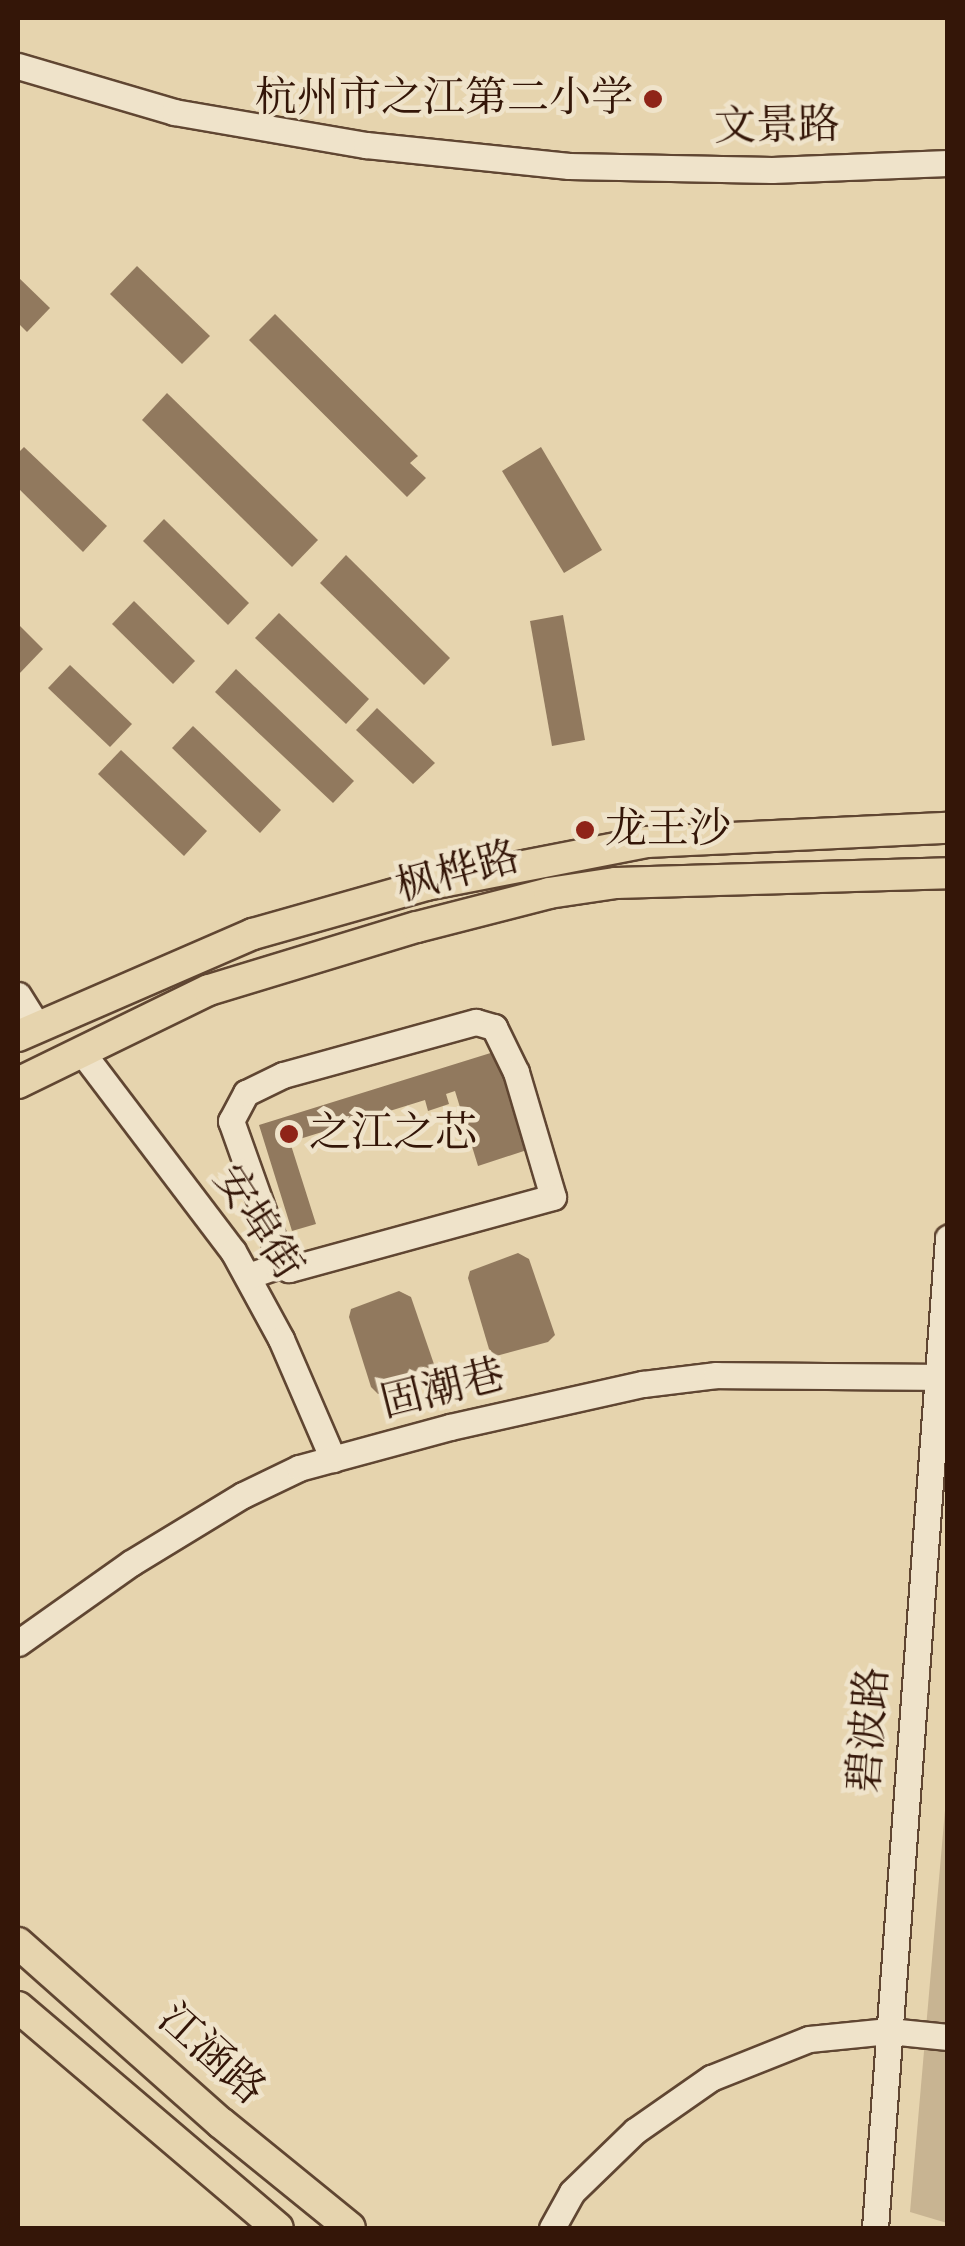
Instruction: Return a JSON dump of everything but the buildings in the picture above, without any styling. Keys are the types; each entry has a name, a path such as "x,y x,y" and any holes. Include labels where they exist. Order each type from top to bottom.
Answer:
{"main road":[{"name":"枫桦路","path":"27,1031 253,934 513,865 646,842 948,828"},
{"name":"枫桦路","path":"18,1082 209,990 417,927 549,893 635,882 948,873"},
{"name":"江涵路","path":"18,1943 221,2123 350,2228"},
{"name":"江涵路","path":"18,2006 278,2228"}],"street":[{"name":"文景路","path":"18,66 174,112 384,147 569,166 772,170 948,162"},
{"path":"18,995 27,1031"},
{"path":"476,1022 494,1027 516,1072 553,1197 289,1269 282,1264 231,1121 246,1094 283,1076 476,1022"},
{"name":"安埠街","path":"81,1051 202,1206 248,1276 334,1459"},
{"name":"碧波路","path":"875,2228 948,1238"},
{"path":"248,1276 282,1264"},
{"name":"固潮巷","path":"18,1643 93,1587 243,1495 299,1468 643,1384 716,1376 937,1377"},
{"path":"552,2228 572,2192 634,2130 711,2078 809,2038 889,2032 948,2037"}],"shaded area":[{"path":"947,1787 947,2223 910,2212"}],"place":[{"name":"杭州市之江第二小学","path":"653,99"},
{"name":"龙王沙","path":"585,830"},
{"name":"之江之芯","path":"289,1134"}]}
